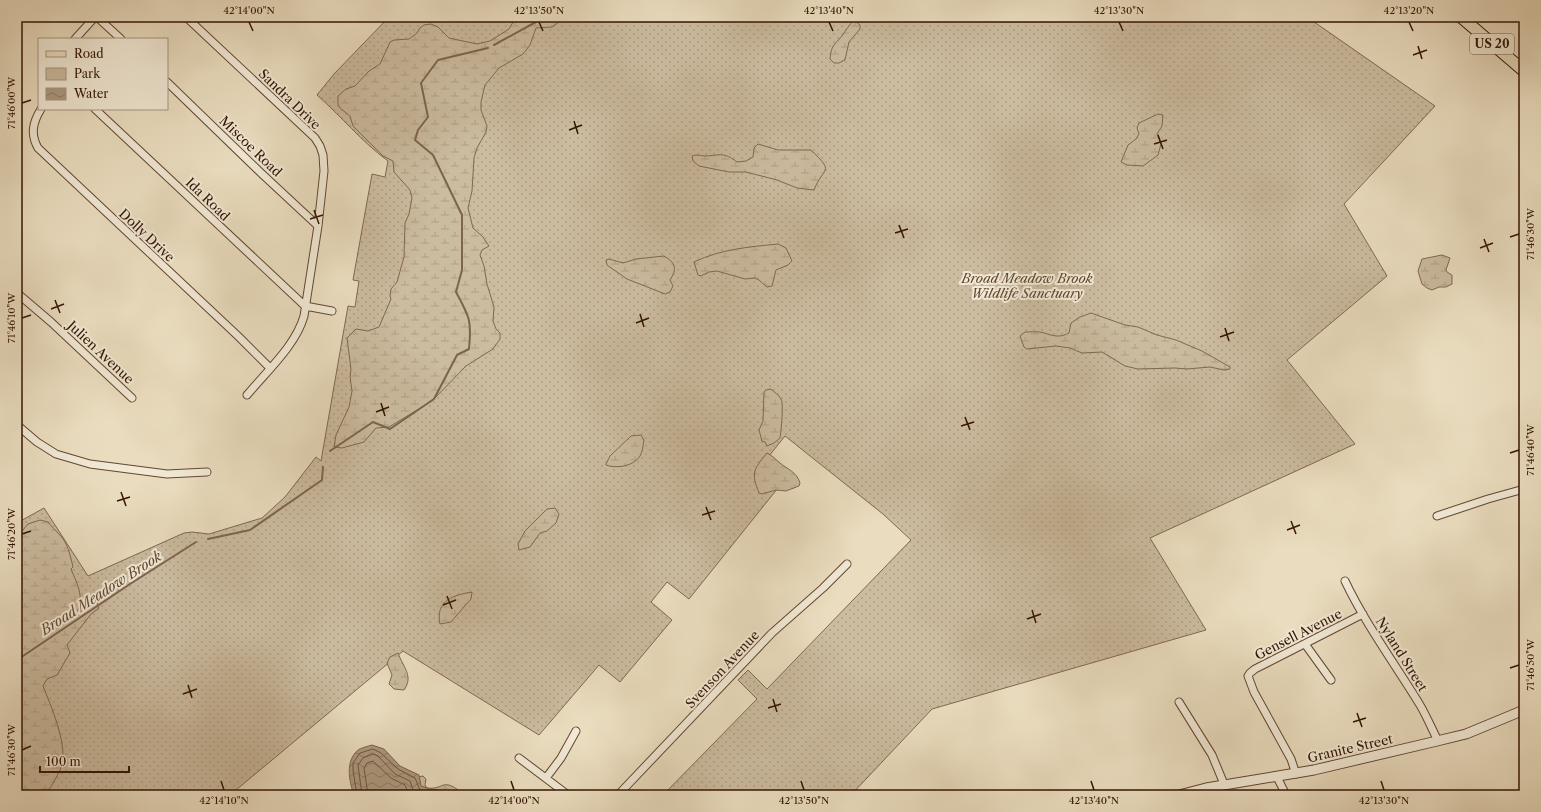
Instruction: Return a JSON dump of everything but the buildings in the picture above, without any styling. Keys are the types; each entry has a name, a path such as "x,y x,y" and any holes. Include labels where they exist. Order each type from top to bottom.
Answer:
{"main road":[{"name":"US 20","path":"1461,17 1524,71"}],"street":[{"path":"76,38 96,17 120,38"},
{"name":"Sandra Drive","path":"186,17 318,142 324,160 318,226 301,328 296,337 247,395"},
{"name":"Miscoe Road","path":"168,83 318,226"},
{"name":"Dolly Drive","path":"41,110 33,129 34,139 38,148 270,368"},
{"name":"Ida Road","path":"96,110 305,306"},
{"name":"Julien Avenue","path":"17,293 51,322 132,398"},
{"path":"305,306 332,311"},
{"path":"17,425 37,442 56,454 90,464 167,474 207,472"},
{"path":"1437,516 1524,489"},
{"name":"Svenson Avenue","path":"618,795 772,633 823,588 847,564"},
{"name":"Nyland Street","path":"1345,581 1353,598 1382,648 1421,707 1438,741"},
{"name":"Gensell Avenue","path":"1296,774 1291,759 1248,679 1250,672 1363,614"},
{"path":"1305,644 1331,680"},
{"path":"1179,702 1212,755 1224,784"},
{"name":"Granite Street","path":"1179,795 1224,784 1296,774 1438,741 1466,734 1524,710"},
{"path":"546,778 561,758 576,731"},
{"path":"518,758 568,795"},
{"path":"1277,777 1286,795"}],"green space":[{"name":"Broad Meadow Brook Wildlife Sanctuary","path":"389,17 1307,17 1435,106 1344,204 1387,276 1287,360 1355,444 1150,538 1206,630 932,709 851,795 663,795 757,699 738,680 748,670 767,689 911,540 883,514 785,436 761,466 782,483 689,599 667,582 651,602 672,620 620,682 599,665 539,735 403,651 230,795 17,795 17,523 44,508 88,576 184,533 192,532 209,534 262,518 285,497 316,457 321,461 348,306 355,307 359,281 353,280 372,174 385,177 388,161 369,146 317,95 334,74"},
{"path":"516,17 566,17 552,27 536,28 530,45 523,54 499,68 485,85 481,102 481,110 487,126 486,132 477,148 474,158 472,191 468,208 473,228 483,237 489,246 482,250 480,255 494,307 493,321 496,329 500,333 500,339 493,349 466,366 432,401 389,427 376,428 364,442 342,448 334,447 336,435 349,407 352,391 347,338 356,329 368,331 379,327 391,299 391,289 397,282 404,257 405,223 409,214 412,198 410,190 394,172 393,161 383,156 353,126 350,116 340,108 338,104 338,96 346,89 355,86 369,71 380,64 390,42 394,40 409,39 424,25 431,24 438,27 449,38 477,44 490,41 509,29"},
{"path":"854,20 860,25 860,29 849,42 845,60 839,63 834,63 830,59 832,48"},
{"path":"1158,114 1163,115 1162,126 1157,134 1161,144 1158,155 1143,166 1127,165 1121,162 1128,145 1136,139 1139,134 1137,128 1139,123"},
{"path":"758,144 778,150 811,150 825,167 825,170 817,182 814,190 797,188 777,180 746,172 729,172 699,166 693,161 692,156 694,155 725,155 737,162 746,161 753,157 754,148"},
{"path":"778,244 786,248 792,261 788,265 776,270 772,286 767,287 755,278 745,279 717,271 709,272 701,276 698,275 694,262 725,251"},
{"path":"1442,255 1450,258 1446,270 1452,275 1452,284 1432,290 1422,284 1418,271 1422,259"},
{"path":"664,256 671,261 674,266 674,273 670,280 673,286 670,292 665,294 627,279 607,265 606,260 609,259 623,263 636,259"},
{"path":"1091,313 1176,340 1202,351 1230,367 1230,369 1224,370 1210,367 1187,369 1138,369 1125,366 1102,352 1082,353 1070,348 1056,346 1027,349 1024,347 1020,336 1025,332 1040,332 1054,336 1063,336 1069,333 1071,323 1080,317"},
{"path":"771,389 781,399 782,418 780,438 767,446 765,442 762,441 759,430 763,421 764,392"},
{"path":"641,435 644,440 642,452 634,462 620,467 606,465 610,456 631,436"},
{"path":"767,453 797,476 800,483 799,486 786,491 776,490 762,494 759,493 754,476 756,468"},
{"path":"555,508 559,514 556,523 547,531 540,533 530,547 519,550 518,544 525,531 547,509"},
{"path":"40,520 48,522 65,541 73,567 71,569 78,586 80,596 77,613 102,596 97,604 99,608 91,614 67,645 70,653 57,675 47,679 43,686 54,714 60,735 63,755 62,764 46,795 17,795 17,537 28,524"},
{"path":"472,592 471,599 451,622 440,624 440,609 447,600"},
{"path":"398,653 408,676 407,685 404,690 394,689 389,684 392,675 387,663 390,657"},
{"path":"387,756 394,760 398,768 413,778 423,776 426,779 425,785 427,788 450,785 461,792 462,795 392,795"}],"water":[{"path":"372,745 384,749 400,766 419,775 421,786 440,790 444,795 354,795 349,771 351,760 358,750"}],"waterway":[{"name":"Broad Meadow Brook","path":"494,45 545,17"},
{"name":"Broad Meadow Brook","path":"330,451 373,422 390,429 434,399 457,355 469,349 470,325 467,313 456,292 462,270 462,215 433,155 415,140 418,130 428,117 421,83 438,60 488,48"},
{"name":"Broad Meadow Brook","path":"208,539 250,530 322,480 323,467"},
{"name":"Broad Meadow Brook","path":"17,660 130,584 196,542"}]}
